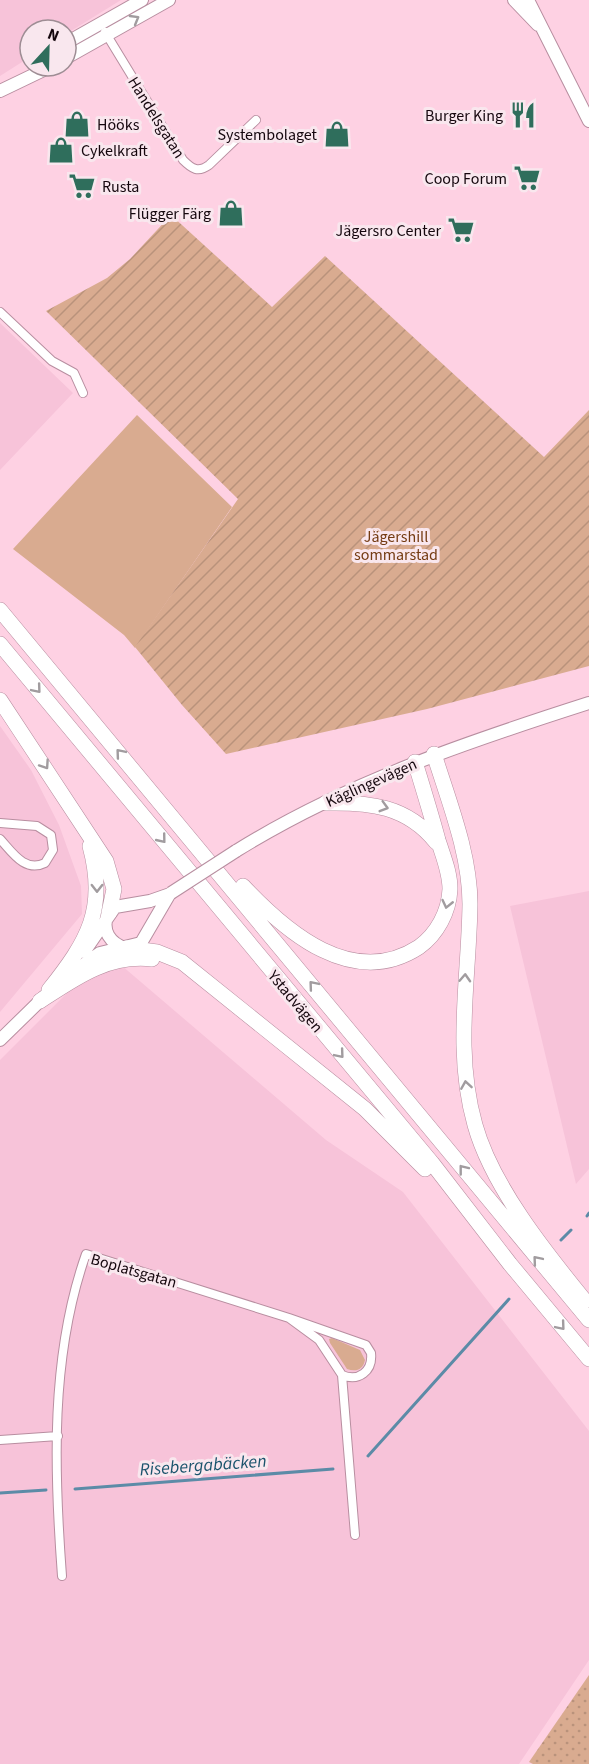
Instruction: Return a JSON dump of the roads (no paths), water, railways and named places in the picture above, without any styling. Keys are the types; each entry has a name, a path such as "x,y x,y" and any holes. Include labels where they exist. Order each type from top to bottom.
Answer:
{"highway":[{"name":"Ystadvägen","path":"0,610 589,1320"},
{"name":"Ystadvägen","path":"0,644 432,1163 510,1264 589,1359"},
{"path":"0,700 106,861 113,880 114,892 108,914"},
{"path":"434,754 461,845 470,902 463,1037 465,1078 476,1127 500,1181 521,1215 589,1305"},
{"path":"157,798 180,816 261,905 287,929 310,944 348,960 386,962 422,945 438,928 448,903 450,889 415,762"},
{"path":"326,803 360,802 390,808 418,823 440,847"},
{"path":"40,1002 76,954 94,918 98,883 87,831"},
{"path":"125,948 173,957 295,1050 377,1119 416,1159 486,1242 510,1264"},
{"path":"40,1002 85,972 107,963 128,959 157,959 173,964 214,988"}],"main road":[{"path":"78,36 142,0"},
{"path":"78,51 169,0"},
{"path":"514,0 544,31"},
{"path":"528,0 589,121"},
{"path":"0,91 21,79"},
{"name":"Käglingevägen","path":"68,975 108,914 119,905 150,901 170,894 267,832 415,762 589,703"},
{"name":"Käglingevägen","path":"0,1040 68,975 100,953 136,946 144,939 170,894"},
{"path":"108,914 105,924 108,937 125,948"}],"street":[{"name":"Handelsgatan","path":"100,24 183,160 193,169 202,170 209,165 256,120"},
{"path":"0,312 52,361 74,373 83,393"},
{"path":"0,823 43,828 51,835 53,850 45,862 29,865 20,861 0,839"},
{"name":"Boplatsgatan","path":"62,1576 58,1436 67,1317 86,1254 289,1318 359,1341 369,1348 372,1358 364,1374 354,1378 342,1375 319,1340 289,1318"},
{"path":"342,1375 355,1535"},
{"path":"0,1440 58,1436"}],"waterway":[{"name":"Risebergabäcken","path":"561,1240 571,1230"},
{"name":"Risebergabäcken","path":"368,1456 509,1299"},
{"name":"Risebergabäcken","path":"75,1489 333,1469"},
{"name":"Risebergabäcken","path":"0,1493 46,1490"}],"place":[{"name":"Burger King","path":"523,115"},
{"name":"Hööks","path":"77,124"},
{"name":"Systembolaget","path":"337,134"},
{"name":"Cykelkraft","path":"61,150"},
{"name":"Coop Forum","path":"527,178"},
{"name":"Rusta","path":"82,186"},
{"name":"Flügger Färg","path":"231,213"},
{"name":"Jägersro Center","path":"461,230"}],"park label":[{"name":"Jägershill sommarstad","path":"396,545"}]}
